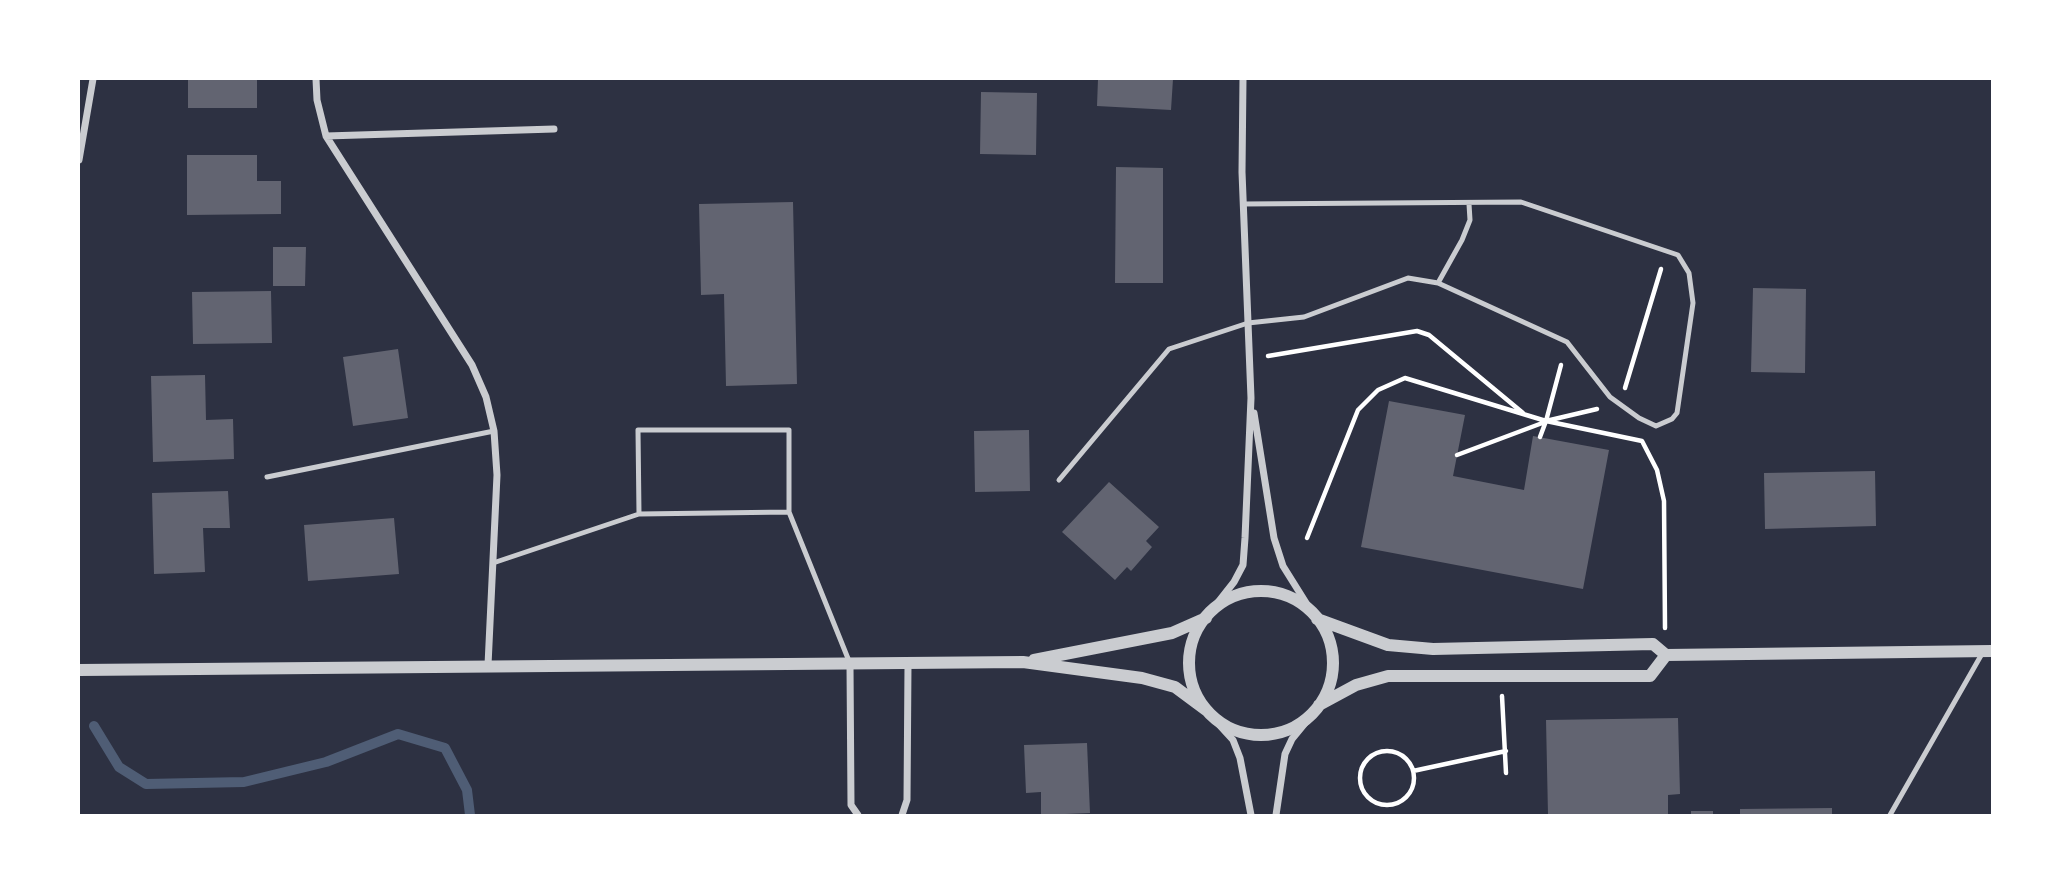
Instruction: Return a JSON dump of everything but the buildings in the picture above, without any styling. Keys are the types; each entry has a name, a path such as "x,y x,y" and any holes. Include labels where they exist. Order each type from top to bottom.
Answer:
{"street":[{"path":"79,160 93,79"},
{"path":"316,79 317,100 326,136 472,365 486,397 494,431 497,474 488,665"},
{"path":"1243,79 1243,204 1251,398 1243,565 1234,582 1195,633 1189,655 1190,677 1209,713 1233,740 1240,758 1251,815"},
{"path":"326,136 554,129"},
{"path":"1251,398 1274,538 1283,566 1330,644 1333,662 1331,679 1317,708 1292,738 1285,754 1276,815"},
{"path":"1023,662 1172,633 1207,616 1228,600 1252,592 1285,595 1315,616 1388,645 1433,649 1653,644 1666,654 1988,652"},
{"path":"79,670 1023,662 1142,678 1175,687 1231,729 1253,735 1276,734 1297,725 1317,708 1356,685 1388,676 1650,676 1666,654"},
{"path":"902,815 907,800 908,664"},
{"path":"850,665 851,805 858,815"}],"lane":[{"path":"1059,480 1169,349 1248,324 1304,317 1408,278 1438,283 1567,342 1611,397 1656,426 1672,419 1677,413 1693,303 1689,273 1678,255 1521,202 1243,204"},
{"path":"1438,283 1470,220 1469,204"},
{"path":"639,514 638,430 789,430 789,512 850,665"},
{"path":"267,477 494,431"},
{"path":"493,563 639,514 789,512"},
{"path":"1890,815 1988,652"}],"path":[{"path":"1457,455 1546,421 1620,404 1666,251"},
{"path":"1250,359 1417,331 1429,335 1526,415"},
{"path":"1541,437 1567,342"},
{"path":"1307,538 1358,410 1378,390 1405,377 1546,421 1642,441 1657,470 1664,501 1666,654"},
{"path":"1494,676 1504,701 1506,773"},
{"path":"1413,771 1506,751"},
{"path":"1380,752 1396,752 1404,757 1413,771 1414,781 1406,798 1389,805 1371,800 1360,785 1361,768 1372,755 1380,752"}],"waterway":[{"path":"94,726 119,767 146,784 244,782 326,762 398,734 445,748 467,790 470,815"}]}
